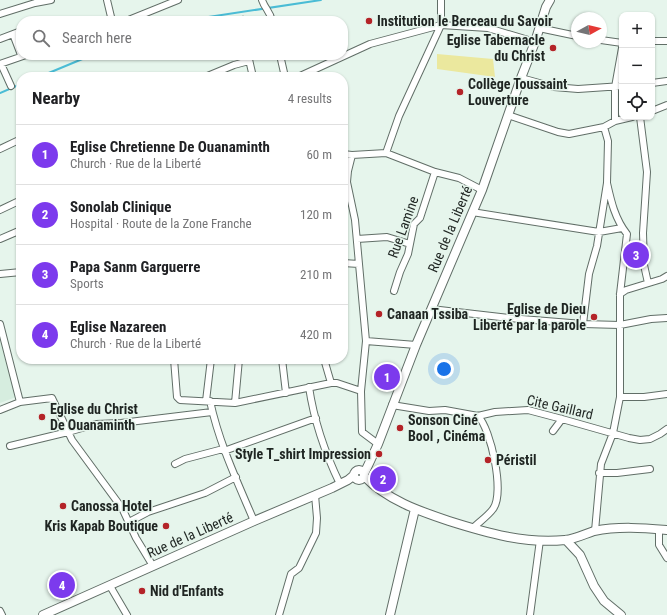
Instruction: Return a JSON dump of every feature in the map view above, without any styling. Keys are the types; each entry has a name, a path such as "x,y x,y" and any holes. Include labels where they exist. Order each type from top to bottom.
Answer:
{"street":[{"path":"0,14 35,3 51,0"},
{"path":"107,0 111,16"},
{"path":"138,16 178,0"},
{"path":"386,153 399,116 441,25 441,0"},
{"name":"Rue de la Liberté","path":"46,614 356,477 367,465 378,444 416,345 482,190 546,7 550,0"},
{"path":"265,6 270,12 271,16"},
{"path":"348,54 370,44 441,25 488,28 535,42"},
{"path":"539,28 571,35"},
{"path":"0,39 16,33"},
{"path":"13,34 16,41"},
{"path":"607,41 619,43"},
{"path":"655,41 667,41"},
{"path":"11,86 1,64 16,58"},
{"path":"217,72 245,60"},
{"path":"249,60 252,72"},
{"path":"281,60 284,72"},
{"path":"309,72 335,60"},
{"path":"615,120 614,87 619,63"},
{"path":"521,78 554,88 619,86"},
{"path":"655,83 667,81"},
{"path":"655,110 667,105"},
{"path":"508,115 568,134 604,127 619,119"},
{"path":"640,120 647,172 643,233 644,265 648,283"},
{"path":"583,324 589,274 597,246 607,183 608,141 604,127"},
{"path":"0,149 16,141"},
{"path":"348,155 386,153 435,172 459,178 482,190"},
{"path":"348,171 352,155"},
{"name":"Rue Lamine","path":"394,291 408,254 414,224 420,218 435,172"},
{"path":"595,531 599,473 613,433 620,397 620,294 627,234 622,228 612,204 607,183"},
{"path":"348,188 355,220 366,341 361,391 362,432 378,444"},
{"path":"0,210 16,202"},
{"path":"472,212 599,232 622,228"},
{"path":"0,238 16,232"},
{"path":"357,239 387,237 410,244"},
{"path":"348,263 359,264"},
{"path":"0,274 16,272"},
{"path":"620,294 626,290 667,276"},
{"path":"431,309 509,318 583,324 620,325 651,319 667,318"},
{"path":"0,324 20,402"},
{"path":"366,341 416,345"},
{"path":"175,364 178,397 180,400 235,403 331,383 337,383 361,391"},
{"path":"211,364 208,401 214,424 254,521"},
{"path":"235,403 239,364"},
{"path":"283,364 286,393"},
{"path":"325,364 331,383"},
{"path":"309,387 325,451 356,477 370,483 390,497 415,509 504,537 540,540 566,540 595,531 631,527 663,530 659,545 667,558"},
{"path":"620,397 644,397 667,394"},
{"path":"0,410 20,402 52,398 72,440 122,508 136,538 153,566"},
{"name":"Cite Gaillard","path":"392,405 429,411 445,410 478,416 495,412 528,410 640,440 660,434 667,429"},
{"path":"10,446 96,424 212,412"},
{"path":"473,528 494,508 498,490 495,461 490,438 482,420 478,416"},
{"path":"175,464 185,459 224,450 316,418"},
{"path":"553,431 562,419"},
{"path":"599,473 617,473 650,469"},
{"path":"129,522 148,512 205,493 236,477"},
{"path":"279,615 291,574 299,568 316,533 317,518 315,495"},
{"path":"390,615 415,509"},
{"path":"530,615 540,540"},
{"path":"566,540 580,555 594,586 604,601 621,615"},
{"path":"110,586 127,615"},
{"path":"0,611 2,615"}],"shaded area":[{"path":"437,54 493,59 495,77 437,69"},
{"path":"0,336 16,397 0,403"}],"waterway":[{"path":"215,16 321,0"},
{"path":"51,72 80,60"},
{"path":"0,93 16,86"}],"place":[{"name":"Institution le Berceau du Savoir","path":"369,21"},
{"name":"Eglise Tabernacle du Christ","path":"553,48"},
{"name":"Collège Toussaint Louverture","path":"460,92"},
{"name":"Papa Sanm Garguerre","path":"636,255"},
{"name":"Canaan Tssiba","path":"379,314"},
{"name":"Eglise de Dieu Liberté par la parole","path":"594,317"},
{"name":"Eglise Chretienne De Ouanaminth","path":"387,377"},
{"name":"Eglise du Christ De Ouanaminth","path":"42,417"},
{"name":"Sonson Ciné Bool , Cinéma","path":"400,428"},
{"name":"Style T_shirt Impression","path":"379,454"},
{"name":"Péristil","path":"488,460"},
{"name":"Sonolab Clinique","path":"383,479"},
{"name":"Canossa Hotel","path":"63,506"},
{"name":"Kris Kapab Boutique","path":"166,526"},
{"name":"Eglise Nazareen","path":"62,585"},
{"name":"Nid d'Enfants","path":"142,591"}]}
